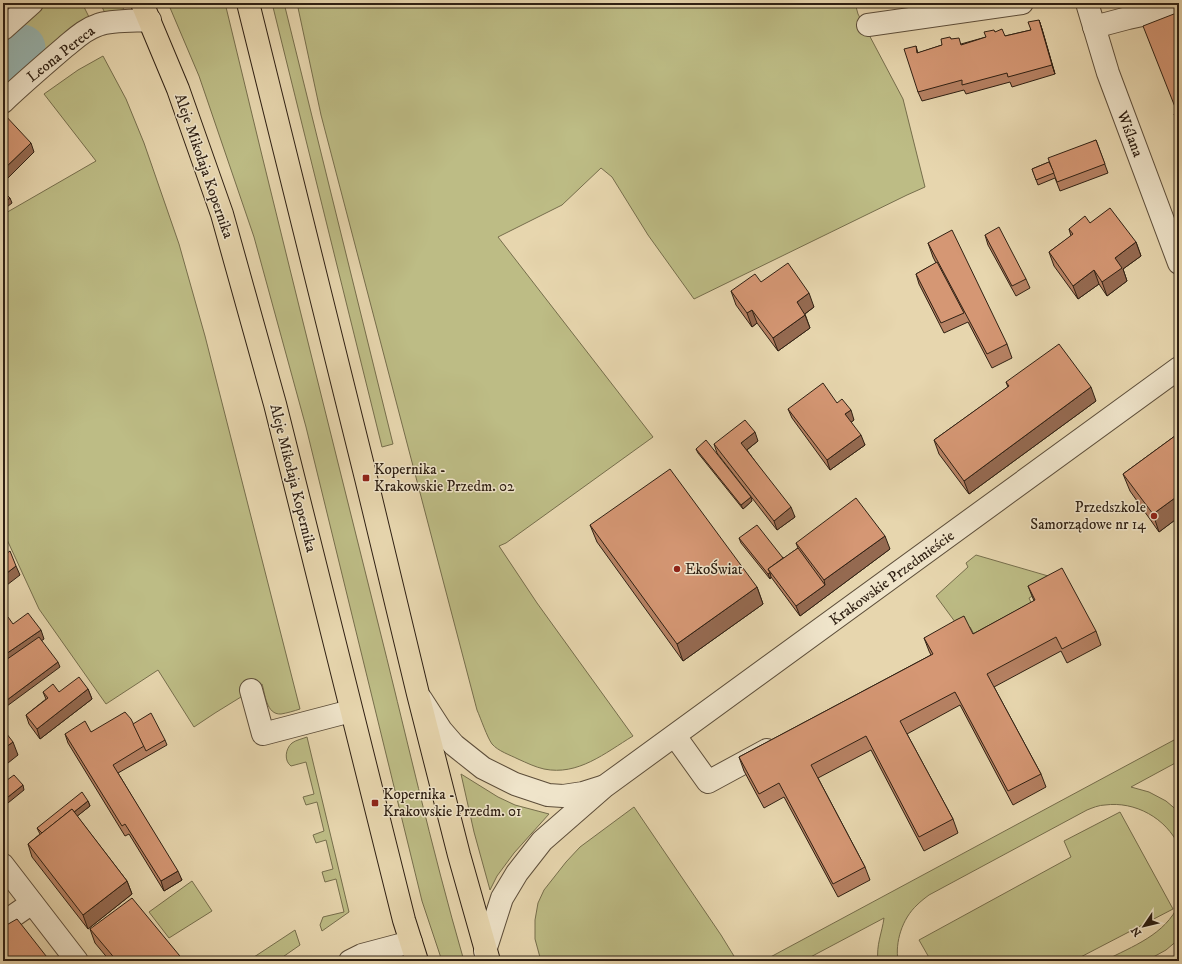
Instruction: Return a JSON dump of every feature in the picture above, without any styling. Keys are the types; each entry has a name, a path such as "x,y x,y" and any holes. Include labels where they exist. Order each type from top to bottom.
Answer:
{"main road":[{"path":"248,3 418,694 459,855 487,956"},
{"name":"Aleje Mikołaja Kopernika","path":"146,12 178,89 222,214 275,404 351,711 414,951"}],"street":[{"path":"3,29 32,3"},
{"path":"868,25 1022,3"},
{"name":"Wiślana","path":"1087,3 1108,73 1179,263"},
{"path":"1094,27 1179,7"},
{"name":"Leona Pereca","path":"3,102 44,65 83,33 98,25 110,23 146,12"},
{"name":"Krakowskie Przedmieście","path":"487,956 502,898 517,873 542,841 605,786 1179,368"},
{"path":"251,690 264,734 351,711"},
{"name":"Krakowskie Przedmieście","path":"418,694 441,730 454,745 483,768 515,784 548,795 563,796 583,793 605,786"},
{"path":"675,736 708,782 786,739"},
{"path":"3,865 78,961"},
{"path":"3,923 32,903"},
{"path":"350,961 362,955 414,951"}],"shaded area":[{"path":"44,3 82,3 89,17 3,91 3,79 28,57 15,41 3,52 3,41"},
{"path":"100,3 121,3 124,10 105,13"},
{"path":"168,3 225,3 429,832 464,961 442,961 422,901 306,427 254,237 199,76"},
{"path":"272,3 284,3 393,444 382,447"},
{"path":"297,3 855,3 858,14 903,99 925,187 694,299 648,235 612,177 601,168 562,205 498,237 653,437 506,543 499,546 537,603 633,736 591,762 568,769 556,770 544,769 531,765 501,751 492,744 477,710 321,115"},
{"path":"103,56 126,99 144,143 179,244 205,336 300,709 281,714 272,711 267,703 262,684 194,727 158,670 106,704 39,609 3,531 3,213 4,214 96,161 44,94 78,70"},
{"path":"976,555 1062,580 1029,598 1036,613 979,643 970,627 961,630 936,596 968,567 966,563"},
{"path":"307,737 349,912 322,931 320,925 323,917 344,912 336,879 325,882 322,872 333,869 326,840 316,843 313,835 324,831 317,802 306,805 303,797 314,794 306,762 291,766 286,758 288,748 292,743"},
{"path":"1174,740 1179,749 1179,761 1131,787 1149,792 1166,801 1179,812 1179,846 1166,827 1158,820 1138,809 1116,804 1098,806 1087,810 924,898 907,917 901,931 897,954 898,961 878,961 878,944 884,918 803,961 763,961"},
{"path":"461,774 498,797 515,805 549,814 514,853 497,876 490,890 474,832"},
{"path":"634,807 737,961 541,961 535,939 535,920 538,903 544,890 580,847"},
{"path":"1120,812 1173,909 1073,961 931,961 919,940 1071,857 1064,841"},
{"path":"192,881 212,911 169,938 149,912"},
{"path":"1179,904 1179,939 1166,950 1146,961 1104,961 1137,945 1157,932 1173,915"},
{"path":"295,930 300,945 277,961 248,961"}],"building":[{"path":"1179,12 1179,127 1174,114 1177,112 1143,26"},
{"path":"1039,20 1052,65 1008,77 1007,73 962,85 962,80 918,92 904,49 916,46 917,53 942,45 941,39 950,37 951,39 959,38 961,45 986,37 984,32 994,30 995,32 1002,29 1005,36 1031,30 1028,22"},
{"path":"3,113 31,143 3,170"},
{"path":"1096,140 1105,164 1057,182 1048,158"},
{"path":"1049,162 1054,173 1036,180 1032,169"},
{"path":"3,191 10,198 3,204"},
{"path":"1110,208 1136,242 1115,258 1122,268 1102,282 1094,270 1073,286 1049,252 1073,234 1069,229 1085,216 1090,223"},
{"path":"999,227 1026,279 1012,286 985,235"},
{"path":"952,230 1007,344 987,354 928,243"},
{"path":"937,262 964,313 941,323 916,274"},
{"path":"788,263 809,293 797,302 805,315 773,338 752,310 747,313 731,291 755,274 761,282"},
{"path":"1059,344 1091,387 964,481 934,440 1009,386 1006,382"},
{"path":"823,383 837,403 842,399 851,410 845,414 861,435 827,460 788,409"},
{"path":"745,420 755,432 741,443 791,507 774,521 714,444"},
{"path":"1179,433 1179,495 1153,514 1123,474"},
{"path":"706,440 751,497 741,505 696,449"},
{"name":"EkoŚwiat","path":"670,469 757,587 677,644 590,525"},
{"path":"856,498 885,536 824,580 796,543"},
{"path":"757,525 783,558 768,569 770,573 768,574 739,538"},
{"path":"798,548 825,585 796,606 768,569"},
{"path":"10,551 16,566 3,576 3,556"},
{"path":"1062,568 1096,631 1062,649 1056,637 987,674 1041,774 1008,791 955,692 900,721 953,819 919,837 866,736 811,765 865,867 833,884 779,783 759,794 739,757 933,654 924,638 956,620 964,616 973,634 1035,600 1028,586"},
{"path":"28,613 41,630 3,656 3,620 8,617 13,624"},
{"path":"39,637 58,662 3,703 3,662"},
{"path":"79,677 88,689 37,729 26,715 48,698 43,692 53,684 59,692"},
{"path":"125,712 131,719 144,746 113,765 178,871 161,881 125,824 122,826 65,734 85,721 91,732"},
{"path":"151,713 165,740 146,751 133,724"},
{"path":"3,729 13,742 3,749"},
{"path":"14,775 23,785 3,801 3,783"},
{"path":"82,792 88,801 74,812 72,809 42,833 37,828"},
{"path":"72,809 127,881 83,915 28,844"},
{"path":"132,898 184,961 117,961 90,929"},
{"path":"17,919 50,961 3,961 3,927"}],"waterway":[{"path":"3,65 22,48"}],"place":[{"name":"Kopernika - Krakowskie Przedm. 02","path":"366,478"},
{"name":"Przedszkole Samorządowe nr 14","path":"1154,516"},
{"name":"EkoŚwiat","path":"677,569"},
{"name":"Kopernika - Krakowskie Przedm. 01","path":"375,803"}]}
